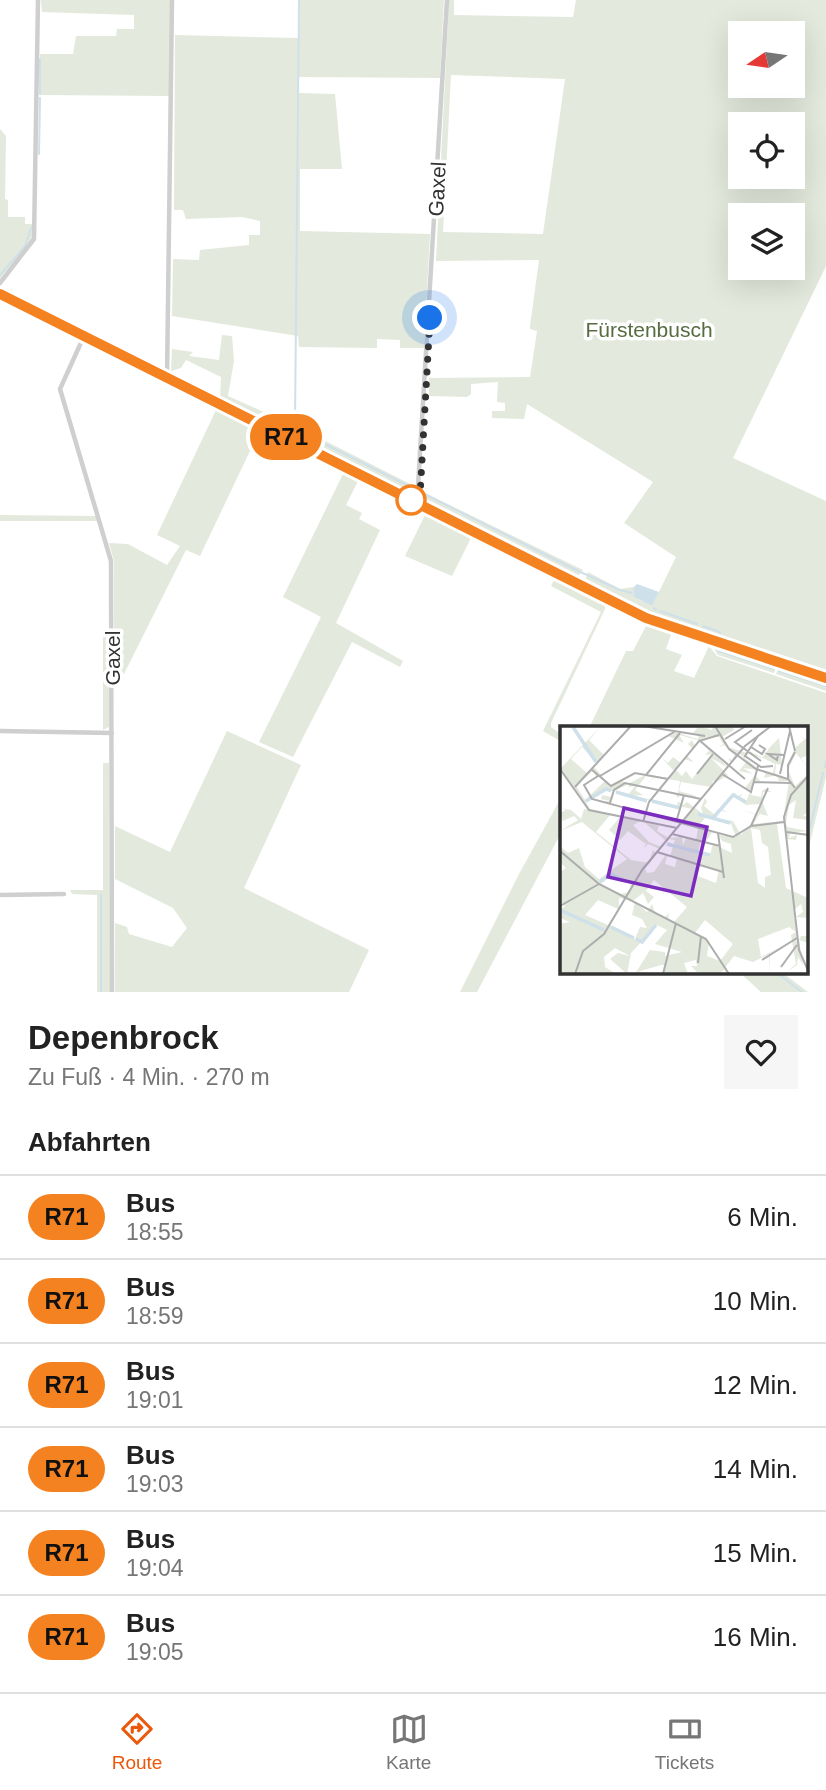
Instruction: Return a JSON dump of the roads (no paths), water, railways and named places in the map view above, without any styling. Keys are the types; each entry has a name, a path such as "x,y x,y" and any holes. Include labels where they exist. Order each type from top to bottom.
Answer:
{"main road":[{"path":"650,620 826,678"}],"street":[{"path":"0,283 34,239 38,0"},
{"path":"167,378 173,0"},
{"name":"Gaxel","path":"417,503 447,0"},
{"path":"0,294 650,620"},
{"name":"Gaxel","path":"83,336 60,389 111,561 112,992"},
{"path":"0,731 112,733"},
{"path":"0,895 64,894"}],"waterway":[{"path":"299,0 297,430 576,570 632,593"},
{"path":"40,59 40,94"},
{"path":"39,154 40,98"},
{"path":"0,275 25,246 31,228"},
{"path":"660,611 697,624"},
{"path":"703,626 720,632 720,639"},
{"path":"718,646 719,651 774,669"},
{"path":"779,671 826,686"},
{"path":"825,767 826,761"},
{"path":"808,836 823,773"},
{"path":"101,895 101,992"},
{"path":"778,974 802,992"}],"park label":[{"name":"Fürstenbusch","path":"649,329"}]}
